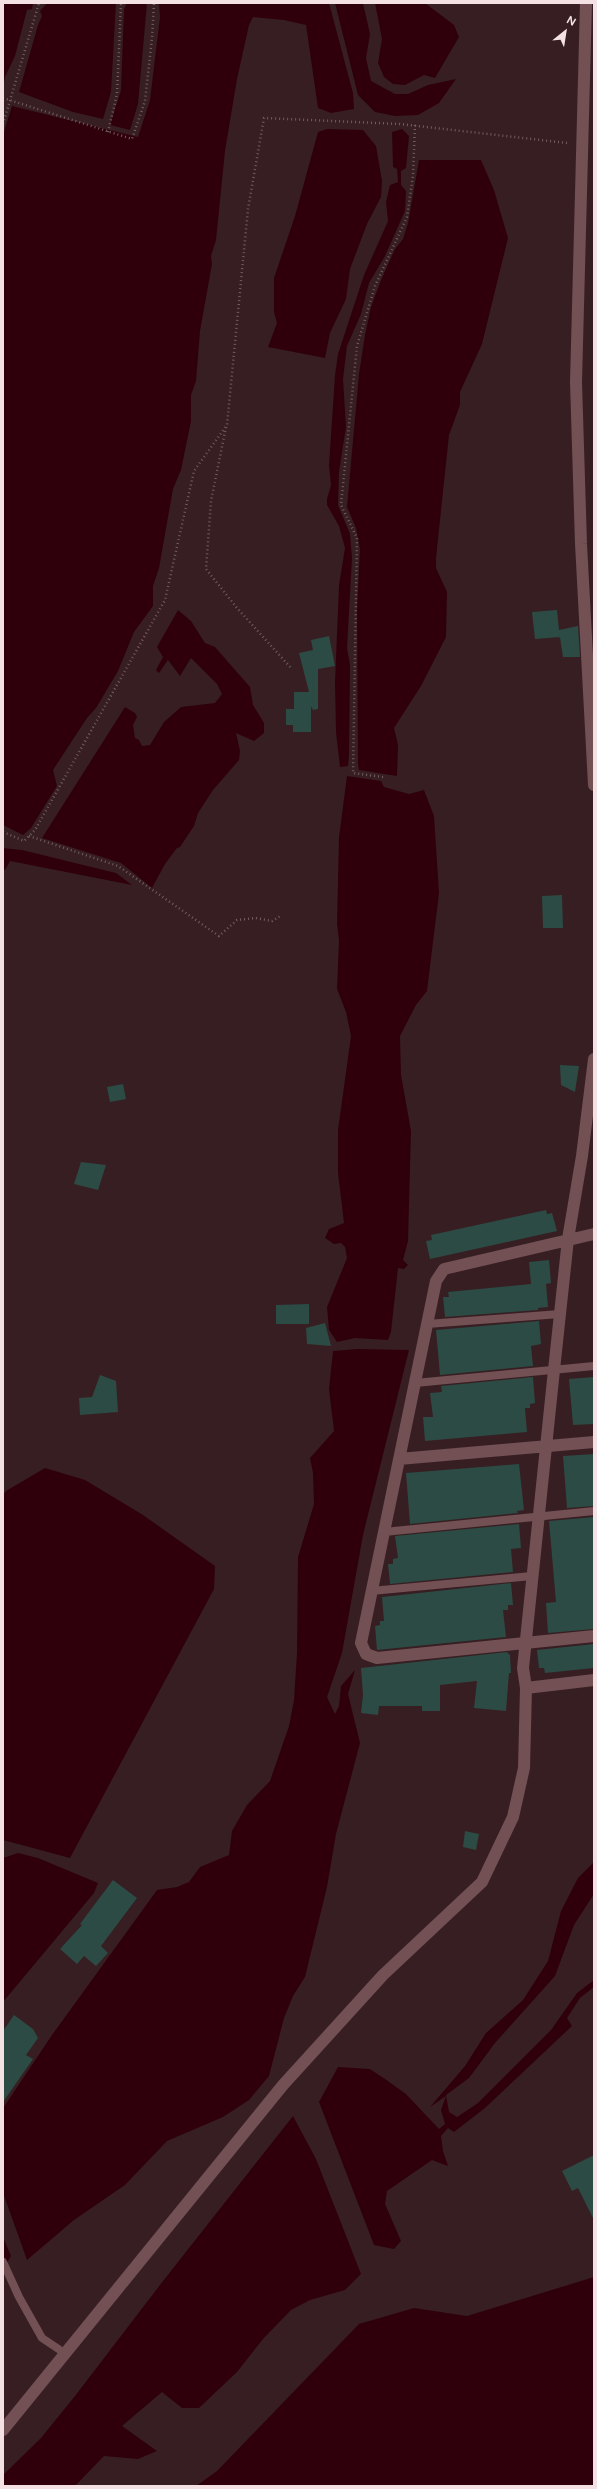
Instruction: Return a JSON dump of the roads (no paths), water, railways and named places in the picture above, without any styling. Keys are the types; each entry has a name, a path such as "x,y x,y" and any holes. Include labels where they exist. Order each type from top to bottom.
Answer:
{"street":[{"path":"586,3 576,382 582,551 594,785"},
{"path":"3,2430 283,2085 383,1975 482,1882 513,1817 524,1768 526,1688 523,1668 538,1516 568,1239 582,1156 594,1059"},
{"path":"594,1234 444,1269 436,1281 361,1643 363,1651 373,1657 594,1636"},
{"path":"399,1459 594,1442"},
{"path":"526,1688 594,1680"}],"lane":[{"path":"427,1324 560,1314"},
{"path":"415,1383 594,1366"},
{"path":"384,1532 594,1511"},
{"path":"371,1591 532,1576"},
{"path":"3,2262 19,2297 42,2338 66,2354"}]}
